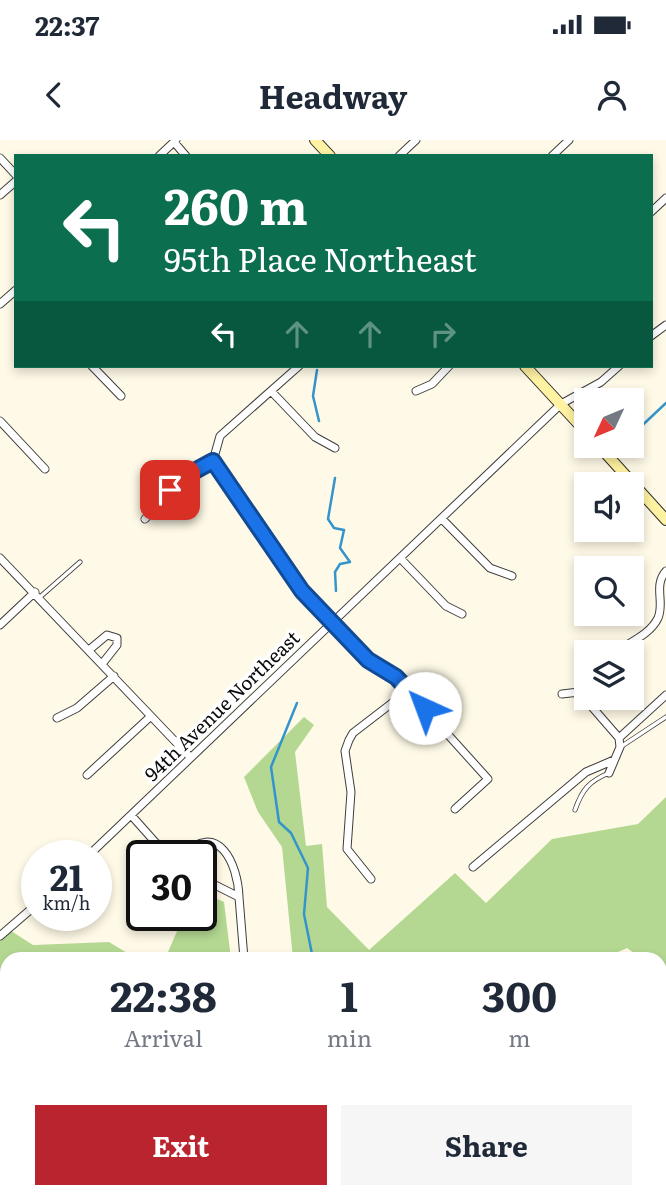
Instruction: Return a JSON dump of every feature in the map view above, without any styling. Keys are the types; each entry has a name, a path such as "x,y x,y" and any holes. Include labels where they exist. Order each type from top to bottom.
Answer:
{"street":[{"path":"315,140 328,154"},
{"path":"401,154 416,140"},
{"path":"554,154 569,140"},
{"path":"161,154 175,141"},
{"path":"0,158 14,173"},
{"path":"0,195 14,183"},
{"path":"653,210 666,198"},
{"path":"0,304 14,292"},
{"path":"94,368 121,396"},
{"path":"145,519 180,482 213,461 220,436 297,368"},
{"path":"416,391 432,384 447,368"},
{"path":"527,368 574,419"},
{"name":"94th Avenue Northeast","path":"105,840 561,404 601,382 617,368"},
{"path":"271,391 316,437 335,448"},
{"path":"0,421 45,470"},
{"path":"610,458 666,520"},
{"path":"213,461 285,567 332,622 368,660 396,677 409,690 488,779 455,809"},
{"path":"442,519 490,569 512,576"},
{"path":"0,558 190,757"},
{"path":"400,558 446,606 461,614"},
{"path":"633,640 653,626 659,616 660,579 666,571"},
{"path":"0,625 38,595"},
{"path":"89,650 107,635 115,636 117,645 102,664"},
{"path":"57,718 77,708 114,676"},
{"path":"371,879 347,849 351,792 345,751 353,733 409,690"},
{"path":"562,694 574,693"},
{"path":"609,773 620,742 666,695"},
{"path":"594,710 620,742"},
{"path":"86,775 151,716"},
{"path":"473,867 586,772 614,760"},
{"path":"131,815 153,840"},
{"path":"217,846 235,865 243,952"},
{"path":"217,886 239,897"},
{"path":"0,936 21,918"}],"lane":[{"path":"38,595 80,562"},
{"path":"620,742 666,717"},
{"path":"575,810 581,794 593,779 609,773"}],"green space":[{"path":"304,717 314,725 295,752 306,846 322,844 327,907 369,950 455,873 486,903 552,839 638,824 666,797 666,952 632,952 627,948 618,952 292,952 282,847 258,812 244,777"},
{"path":"217,899 224,902 230,952 168,952 177,931 217,931"},
{"path":"8,929 33,945 109,942 125,952 0,952 0,936"}],"waterway":[{"path":"317,370 313,396 319,421"},
{"path":"644,424 666,403"},
{"path":"335,478 328,519 334,528 344,530 340,548 350,562 340,564 335,572 336,591"},
{"path":"297,703 271,767 279,822 291,833 308,868 304,914 312,952"}],"route":[{"path":"170,490 189,474 213,461 217,472 302,591 368,660 396,677 425,708"}]}
